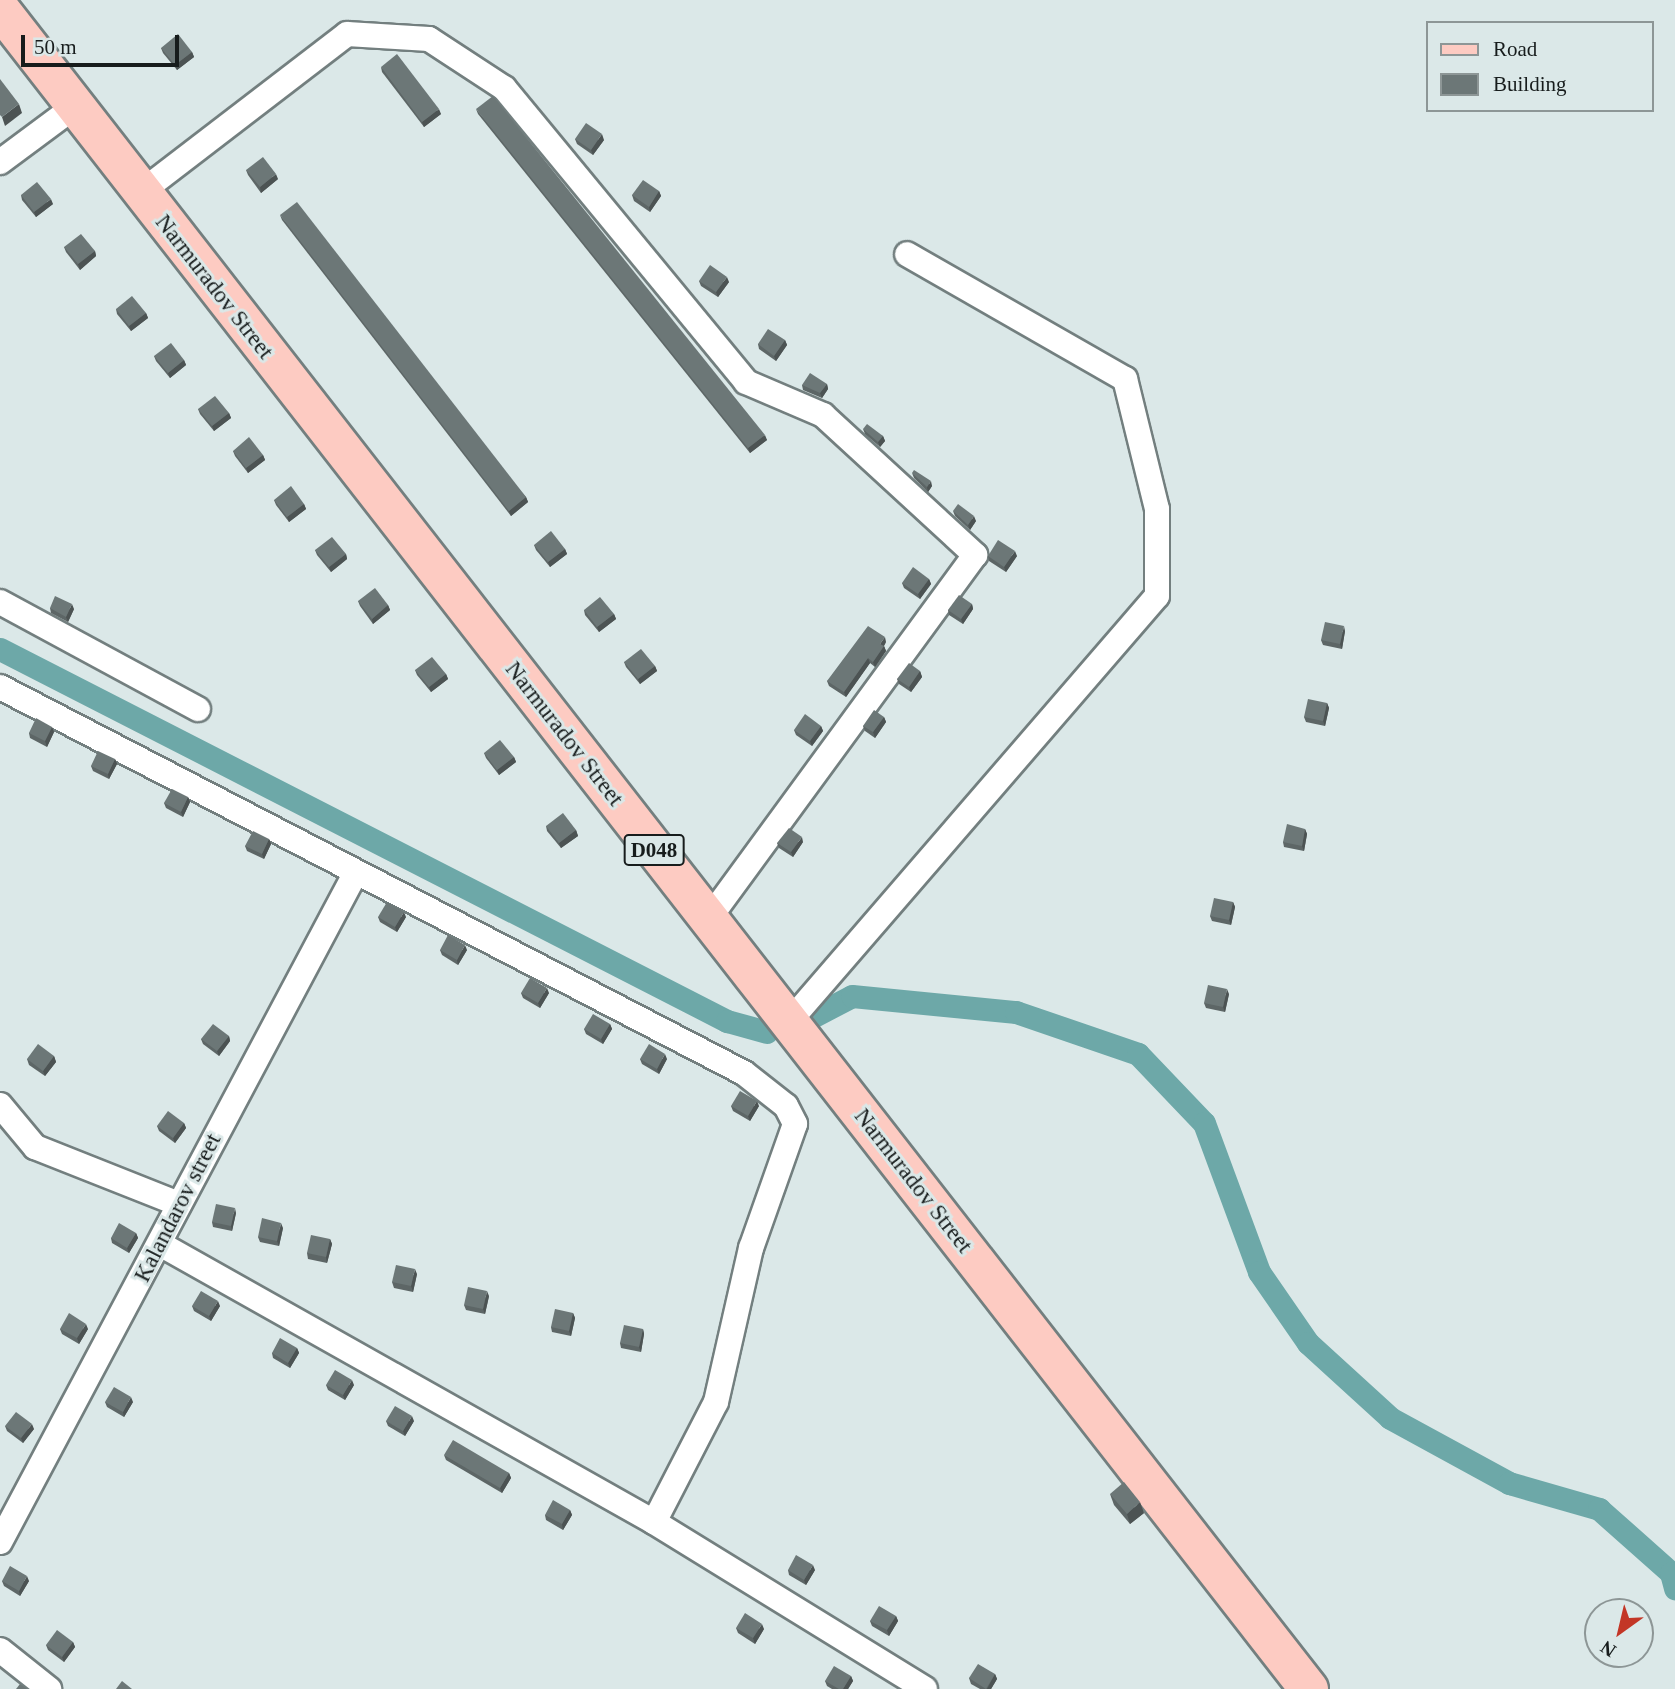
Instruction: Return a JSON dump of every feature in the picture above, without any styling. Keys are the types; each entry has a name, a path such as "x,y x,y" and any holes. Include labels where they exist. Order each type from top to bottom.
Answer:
{"main road":[{"name":"Narmuradov Street","path":"0,9 140,193 1309,1689"}],"street":[{"path":"140,193 347,34 429,39 504,88 746,382 823,415 975,555 709,919"},
{"path":"0,162 74,107"},
{"path":"789,1022 1157,596 1157,509 1125,379 907,254"},
{"path":"0,602 198,709"},
{"path":"0,687 355,874 744,1073 777,1096 793,1116 795,1125 751,1248 716,1402 654,1522"},
{"name":"Kalandarov street","path":"0,1542 355,874"},
{"path":"0,1105 35,1147 179,1204"},
{"path":"160,1244 654,1522 925,1689"},
{"path":"0,1650 50,1689"}],"building":[{"path":"178,34 192,52 175,65 161,48"},
{"path":"397,54 439,109 422,122 381,67"},
{"path":"0,79 19,104 2,117 0,115"},
{"path":"493,96 765,435 748,448 476,109"},
{"path":"586,123 602,134 591,150 575,139"},
{"path":"263,157 276,174 260,187 246,170"},
{"path":"643,180 659,191 649,207 632,195"},
{"path":"37,182 51,199 34,212 21,195"},
{"path":"297,202 526,497 509,511 280,215"},
{"path":"81,234 95,251 78,264 64,247"},
{"path":"710,265 727,277 716,292 699,281"},
{"path":"132,296 146,313 129,326 116,309"},
{"path":"768,329 785,340 774,356 758,344"},
{"path":"171,343 184,360 168,373 154,356"},
{"path":"810,373 827,384 820,393 802,385"},
{"path":"215,396 229,413 212,426 198,409"},
{"path":"867,424 883,436 878,442 863,429"},
{"path":"249,437 263,455 246,468 233,451"},
{"path":"914,470 931,481 927,487 912,473"},
{"path":"291,486 304,504 287,517 274,500"},
{"path":"958,504 974,516 968,525 953,511"},
{"path":"551,531 565,549 548,562 534,545"},
{"path":"332,537 346,554 329,567 315,550"},
{"path":"998,540 1015,551 1004,567 988,556"},
{"path":"913,567 929,579 918,594 902,583"},
{"path":"375,588 388,605 372,619 358,601"},
{"path":"959,595 972,604 961,619 948,610"},
{"path":"55,596 72,604 66,617 50,608"},
{"path":"600,597 614,614 597,627 584,610"},
{"path":"1325,622 1344,626 1340,644 1321,640"},
{"path":"868,626 885,637 880,644 884,646 873,662 868,658 844,692 827,681"},
{"path":"641,649 655,666 638,679 624,662"},
{"path":"432,657 446,674 429,687 415,670"},
{"path":"909,663 920,671 909,687 897,679"},
{"path":"1308,699 1327,703 1323,721 1304,717"},
{"path":"874,710 884,717 873,732 863,726"},
{"path":"805,714 821,726 810,741 794,730"},
{"path":"36,718 52,727 45,741 29,733"},
{"path":"500,740 514,757 497,770 484,753"},
{"path":"98,751 115,759 108,774 91,766"},
{"path":"172,789 188,797 181,812 164,803"},
{"path":"563,813 576,830 559,843 546,826"},
{"path":"1287,824 1305,829 1302,846 1283,842"},
{"path":"789,828 802,837 791,852 777,843"},
{"path":"253,831 269,839 262,854 245,846"},
{"path":"1214,898 1233,902 1229,920 1210,916"},
{"path":"387,902 404,912 395,927 378,917"},
{"path":"448,935 465,945 457,960 440,950"},
{"path":"530,978 547,988 538,1003 521,993"},
{"path":"1208,985 1227,989 1223,1007 1204,1003"},
{"path":"593,1014 610,1024 601,1039 584,1029"},
{"path":"213,1024 229,1036 217,1051 201,1039"},
{"path":"38,1044 54,1056 43,1071 27,1059"},
{"path":"649,1044 665,1054 657,1069 640,1059"},
{"path":"740,1091 757,1101 748,1116 731,1106"},
{"path":"168,1111 184,1123 173,1138 157,1126"},
{"path":"216,1204 235,1208 231,1226 212,1222"},
{"path":"262,1218 281,1223 277,1241 258,1237"},
{"path":"119,1223 136,1233 127,1248 111,1238"},
{"path":"311,1235 330,1239 326,1257 307,1253"},
{"path":"396,1265 415,1269 411,1286 392,1282"},
{"path":"468,1287 487,1291 483,1309 464,1305"},
{"path":"201,1291 218,1301 209,1316 192,1306"},
{"path":"555,1309 573,1313 569,1331 551,1327"},
{"path":"69,1313 86,1324 77,1338 60,1329"},
{"path":"624,1325 643,1329 639,1347 620,1343"},
{"path":"280,1338 297,1348 288,1363 272,1353"},
{"path":"335,1370 352,1380 343,1395 326,1385"},
{"path":"114,1387 131,1397 123,1412 105,1402"},
{"path":"395,1406 412,1416 403,1431 386,1421"},
{"path":"16,1412 32,1424 21,1438 5,1426"},
{"path":"453,1440 509,1473 500,1488 444,1455"},
{"path":"1124,1482 1140,1502 1127,1514 1110,1494"},
{"path":"553,1500 570,1510 562,1524 545,1515"},
{"path":"796,1555 813,1565 804,1580 788,1570"},
{"path":"10,1566 27,1576 19,1591 2,1581"},
{"path":"879,1606 896,1616 887,1630 870,1621"},
{"path":"745,1613 762,1624 753,1638 736,1628"},
{"path":"57,1630 73,1642 62,1657 46,1645"},
{"path":"978,1664 995,1674 986,1689 969,1678"},
{"path":"834,1666 851,1676 843,1689 825,1681"},
{"path":"122,1681 132,1689 116,1689"}],"waterway":[{"path":"0,649 727,1021 767,1032"},
{"path":"810,1018 852,996 1016,1012 1138,1054 1204,1123 1259,1272 1308,1343 1390,1418 1509,1483 1599,1509 1671,1573 1675,1588"}]}
